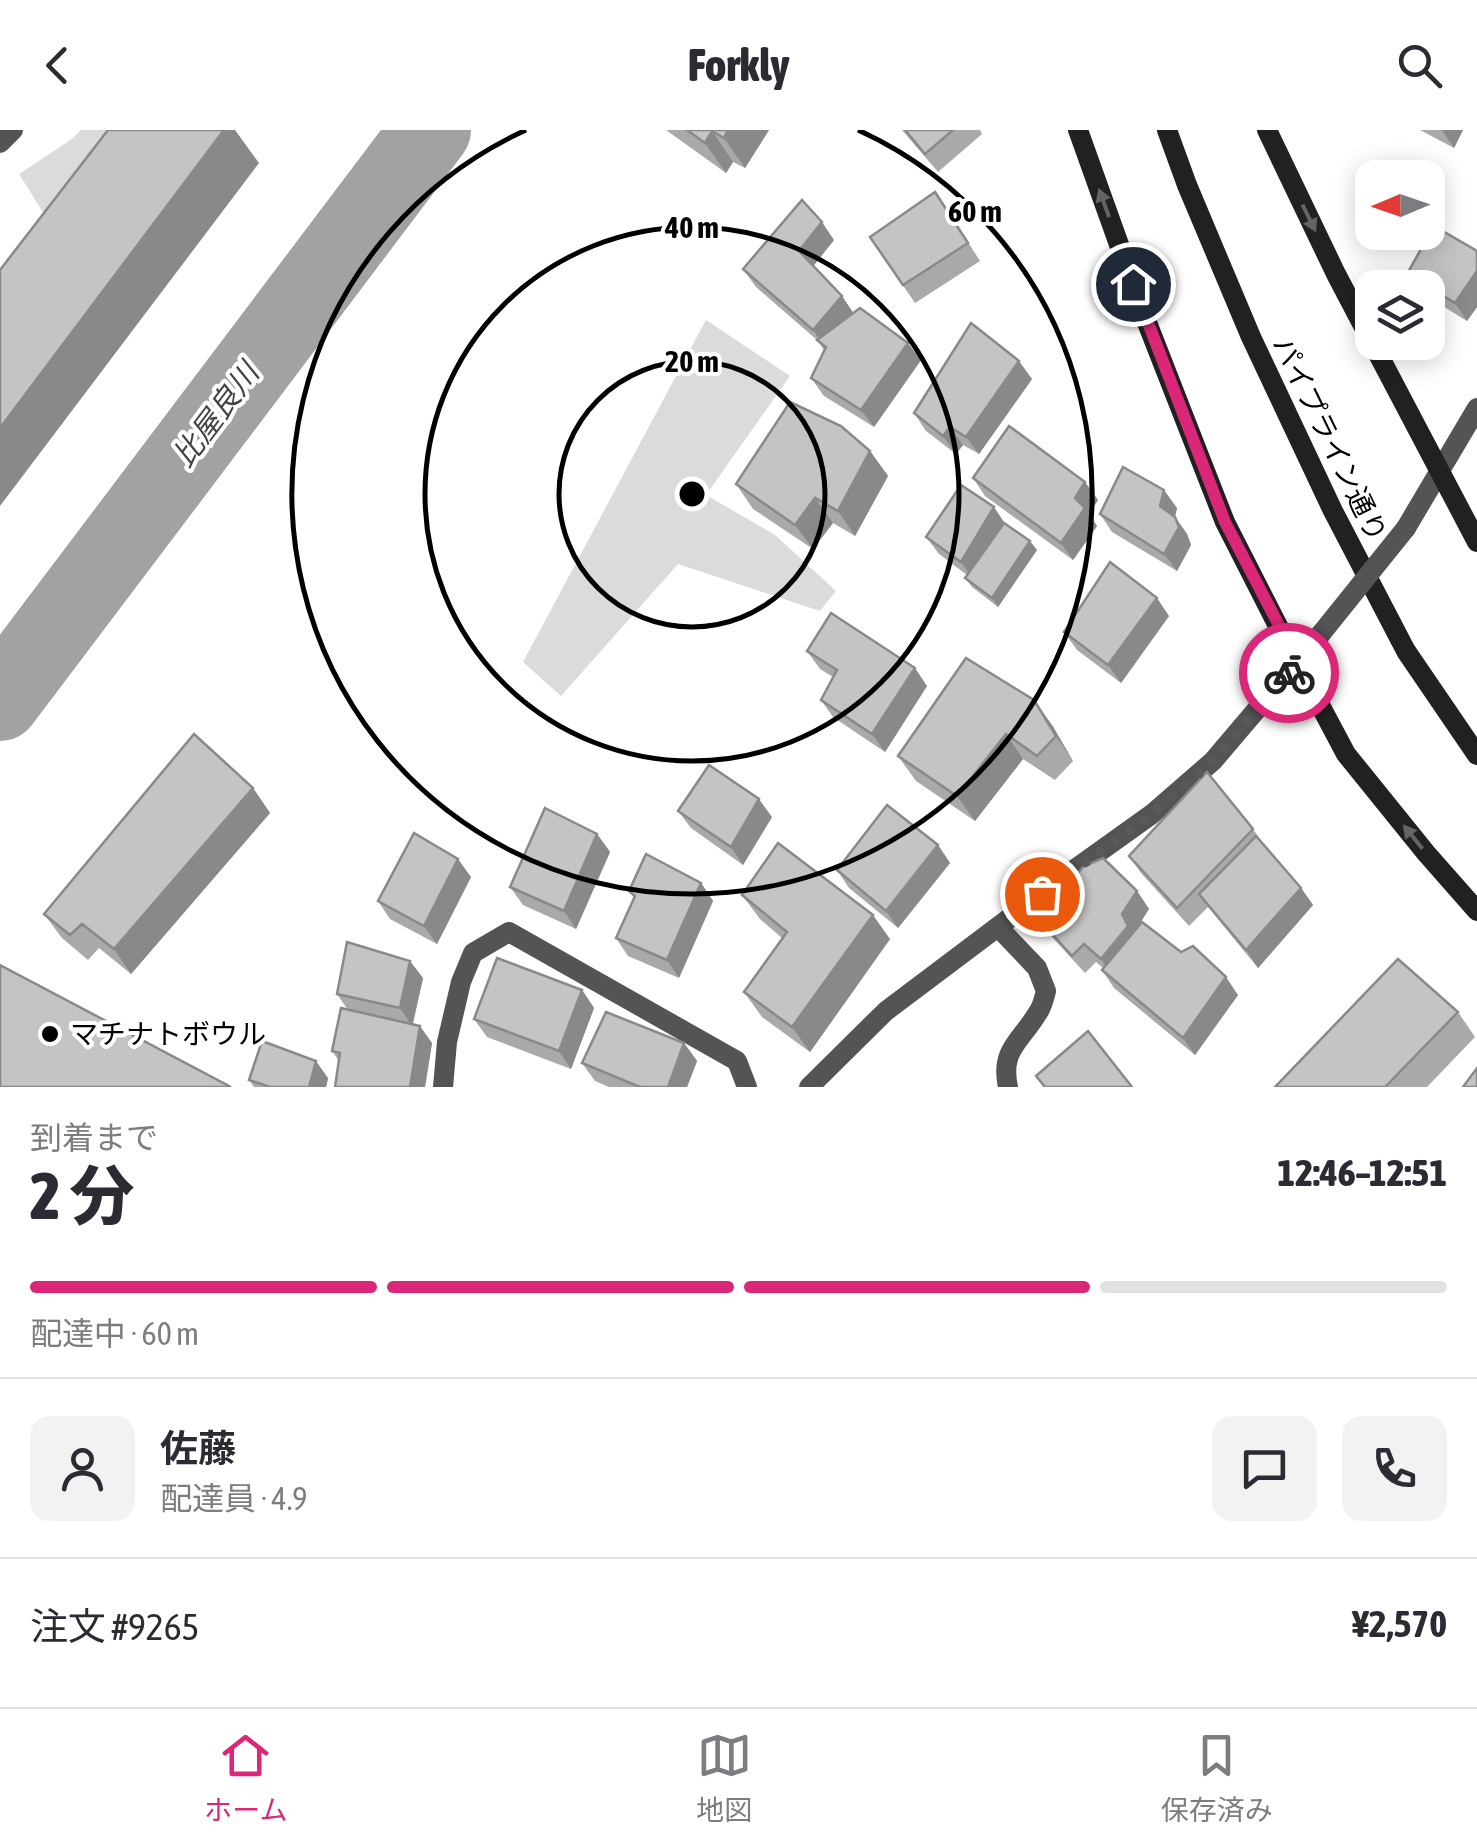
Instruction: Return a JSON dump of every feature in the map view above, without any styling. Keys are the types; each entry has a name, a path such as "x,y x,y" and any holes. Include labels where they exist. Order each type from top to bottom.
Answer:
{"main road":[{"path":"1078,130 1146,320 1225,522 1346,754 1477,911"},
{"name":"パイプライン通り","path":"1167,130 1250,338 1334,510 1406,651 1477,755"},
{"path":"1267,130 1336,274 1477,542"}],"street":[{"path":"0,142 13,130"},
{"path":"810,1087 886,1011 1152,814 1213,761 1406,528 1477,408"},
{"path":"998,927 1037,968 1046,991 1040,1012 1008,1051 1008,1087"},
{"path":"442,1087 447,1042 461,982 474,953 509,932 738,1061 747,1087"}],"shaded area":[{"path":"81,130 123,130 49,222 19,174"},
{"path":"706,320 790,376 706,495 775,535 836,591 820,611 678,564 561,696 523,662"}],"building":[{"path":"108,130 224,130 0,428 0,270"},
{"path":"687,130 728,130 724,138 712,131 705,143"},
{"path":"905,130 953,130 925,154"},
{"path":"935,192 968,243 903,285 870,237"},
{"path":"802,200 822,222 799,251 842,296 813,330 743,269"},
{"path":"1445,232 1477,251 1477,271 1455,303 1445,297 1445,270 1409,270 1420,250 1445,250"},
{"path":"860,308 908,343 861,410 811,378 826,347 817,340"},
{"path":"971,323 1019,361 966,437 950,427 943,436 914,413"},
{"path":"790,402 841,426 870,451 838,511 815,498 795,525 736,484"},
{"path":"1009,426 1085,482 1075,498 1085,508 1061,543 973,478"},
{"path":"1123,467 1164,490 1160,506 1175,517 1179,527 1164,554 1100,514"},
{"path":"961,485 994,507 961,562 926,537"},
{"path":"1004,523 1030,541 992,598 965,578"},
{"path":"1110,562 1157,598 1108,665 1064,632"},
{"path":"831,613 915,668 872,734 821,700 837,670 807,651"},
{"path":"966,658 1034,700 1056,736 1037,756 1006,734 957,796 898,756"},
{"path":"194,734 253,788 114,949 82,924 70,935 44,914"},
{"path":"709,765 759,799 731,847 678,811"},
{"path":"1207,772 1253,829 1177,908 1129,856"},
{"path":"887,805 938,845 886,911 837,870"},
{"path":"545,808 597,834 564,911 510,887"},
{"path":"414,833 458,859 424,926 378,901"},
{"path":"1256,836 1301,888 1246,950 1199,894"},
{"path":"778,843 873,915 792,1027 744,992 787,932 742,895"},
{"path":"646,854 701,883 667,960 616,938 635,896 629,891"},
{"path":"1103,858 1137,891 1122,914 1128,926 1101,959 1084,944 1072,956 1039,919 1083,867"},
{"path":"1142,922 1181,952 1193,946 1226,977 1183,1038 1102,970"},
{"path":"347,942 410,961 400,1008 337,994"},
{"path":"497,958 582,990 559,1051 474,1019"},
{"path":"1398,959 1458,1012 1385,1087 1275,1087"},
{"name":"マチナトボウル","path":"0,965 231,1087 0,1087"},
{"path":"341,1008 420,1026 410,1087 335,1087 340,1053 332,1051"},
{"path":"606,1012 684,1043 668,1087 640,1087 582,1063"},
{"path":"1088,1031 1132,1087 1045,1087 1036,1076"},
{"path":"262,1041 316,1061 309,1087 270,1087 249,1080"},
{"path":"1477,1068 1477,1087 1463,1087"}],"waterway":[{"name":"比屋良川","path":"0,701 431,130"}],"way so far":[{"path":"1042,894 1152,814 1213,761 1289,673"}],"place":[{"name":"マチナトボウル","path":"50,1034"}],"route":[{"path":"1133,284 1225,522 1298,662 1289,673"}]}
